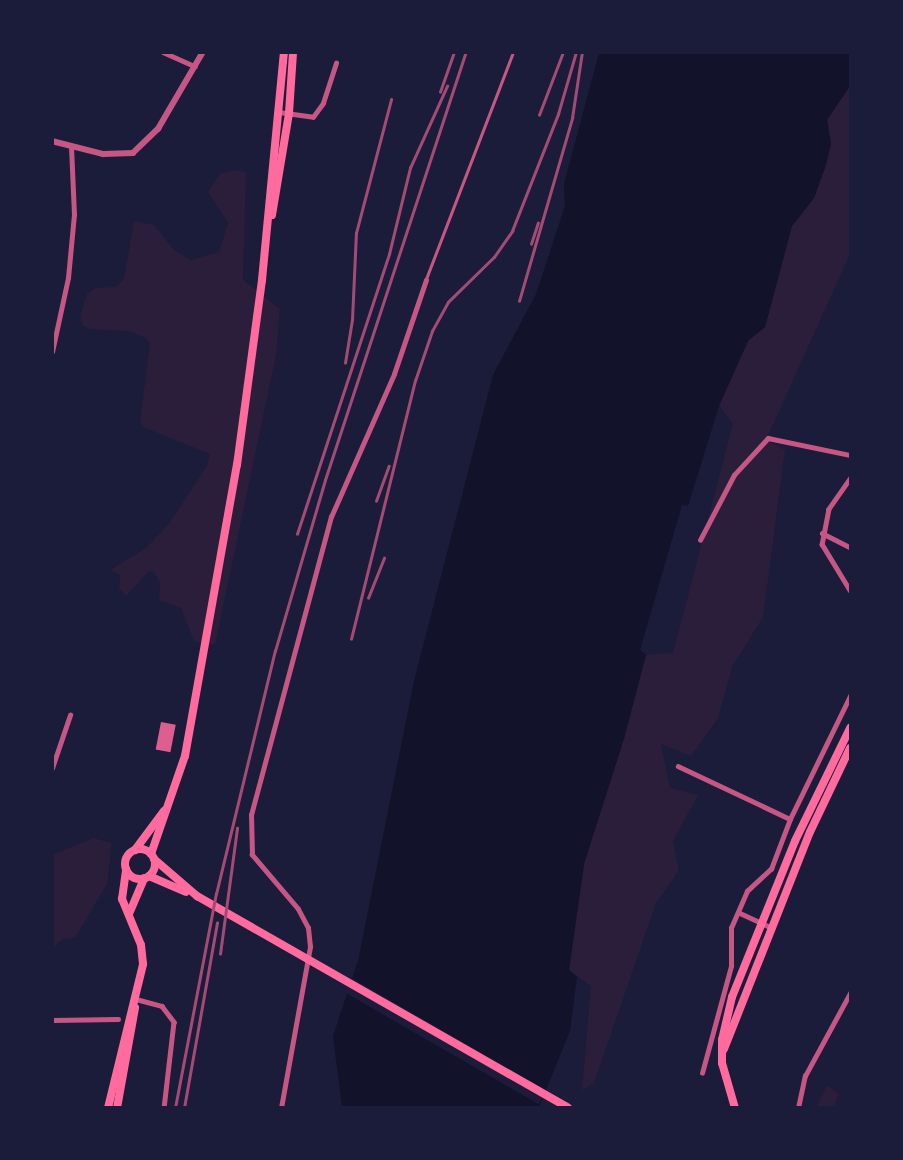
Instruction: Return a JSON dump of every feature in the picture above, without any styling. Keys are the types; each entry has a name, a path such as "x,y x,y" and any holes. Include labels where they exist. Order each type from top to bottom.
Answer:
{"main road":[{"path":"128,916 147,877 185,756 237,465 268,224 284,52"},
{"path":"268,224 289,113 293,52"},
{"path":"735,1108 725,1084 722,1053 728,1012 760,923 850,728"},
{"path":"722,1053 770,927 850,748"},
{"path":"117,1108 143,955 122,899 126,857 135,850 170,803"},
{"path":"135,850 153,857 197,896"},
{"path":"126,869 133,877 147,877 197,896 568,1108"},
{"path":"108,1108 136,999"}],"street":[{"path":"163,52 195,66"},
{"path":"52,141 71,147 124,156 142,148 203,52"},
{"path":"279,112 313,117 323,103 336,63"},
{"path":"52,352 60,318 72,237 71,147"},
{"path":"281,1108 310,947 308,928 298,909 252,855 251,815 331,517 394,374 426,280"},
{"path":"700,540 734,475 768,438 850,454"},
{"path":"850,478 829,509 822,533 824,552 850,590"},
{"path":"822,533 850,547"},
{"path":"702,1073 731,966 731,928 740,913 747,891 772,869 790,819 850,696"},
{"path":"52,768 70,715"},
{"path":"678,766 790,819"},
{"path":"740,913 770,927"},
{"path":"798,1108 805,1076 850,993"},
{"path":"136,999 162,1006 174,1022 164,1108"},
{"path":"52,1020 118,1019"}],"lane":[{"path":"426,280 514,52"}],"shaded area":[{"path":"599,53 850,53 850,86 827,120 831,144 826,165 814,198 792,226 765,327 748,341 719,406 688,506 682,505 640,650 646,655 624,739 584,864 569,970 577,977 570,1031 539,1107 342,1107 333,1036 358,961 414,681 493,375 536,294 565,206 564,184"},
{"path":"850,86 850,254 766,440 785,450 763,617 732,667 718,718 691,756 661,744 670,788 698,795 673,841 679,871 656,903 594,1083 582,1090 591,986 569,970 584,864 646,655 673,653 733,424 719,405 748,341 765,327 792,226 814,198 826,164 831,144 827,120"},
{"path":"235,170 246,172 243,280 280,309 276,355 215,645 194,641 181,608 159,600 160,583 154,572 149,571 126,596 119,588 120,575 110,570 146,548 168,525 207,466 210,454 143,427 140,420 150,344 146,338 128,331 90,329 83,326 80,317 87,294 95,288 116,287 124,279 134,221 154,225 174,250 191,260 219,252 228,223 208,192 221,173"},
{"path":"93,838 112,843 107,884 75,938 63,939 53,948 53,855"},
{"path":"827,1085 839,1094 835,1104 839,1107 816,1107"}],"pier":[{"path":"350,977 547,1090 539,1104 342,991"}],"building":[{"path":"161,722 176,725 170,752 156,749"}],"railway":[{"path":"440,92 454,52"},
{"path":"175,1108 216,894 275,651 325,480 466,52"},
{"path":"539,115 563,52"},
{"path":"351,639 415,381 432,331 448,302 494,257 512,231 558,114 576,52"},
{"path":"519,301 572,118 582,52"},
{"path":"297,534 389,254 410,168 447,86"},
{"path":"345,363 352,320 356,233 391,100"},
{"path":"531,244 538,223"},
{"path":"376,501 389,466"},
{"path":"368,598 384,558"},
{"path":"220,954 237,828"},
{"path":"184,1108 217,923"}]}
